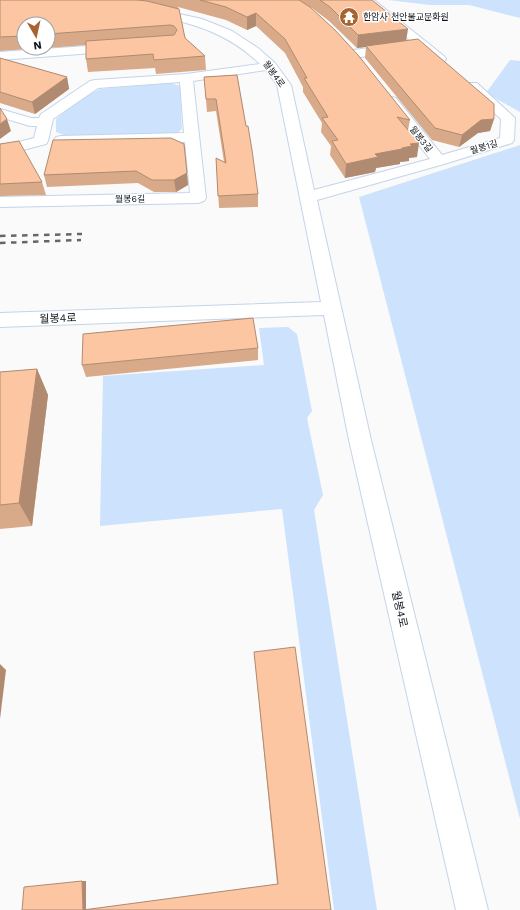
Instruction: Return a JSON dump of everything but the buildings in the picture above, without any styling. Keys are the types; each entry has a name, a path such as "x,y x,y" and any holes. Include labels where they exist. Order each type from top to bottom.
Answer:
{"street":[{"path":"367,0 448,66"},
{"name":"월봉4로","path":"143,6 217,29 245,44 265,60 284,85 361,447 472,910"},
{"path":"342,43 362,66"},
{"path":"353,54 424,45"},
{"path":"0,56 132,47"},
{"path":"41,141 46,117 95,84 186,78 270,66"},
{"name":"월봉1길","path":"308,197 439,161 507,140 508,118 460,76"},
{"name":"월봉6길","path":"0,202 198,198 186,78"},
{"name":"월봉3길","path":"382,90 439,161"},
{"path":"0,113 30,122 45,122"},
{"path":"0,152 41,141 192,137"},
{"name":"월봉4로","path":"0,320 331,308"}],"shaded area":[{"path":"388,0 520,0 520,18 469,5 430,5"},
{"path":"510,60 520,61 520,112 486,93"},
{"path":"171,83 180,86 182,129 177,133 69,137 56,132 56,119 79,100 100,89"},
{"path":"520,145 520,819 359,197"},
{"path":"288,327 297,334 312,411 307,418 323,495 314,510 377,910 334,910 282,509 100,526 103,376 264,365 259,328"}],"railway":[{"path":"0,236 82,234"},
{"path":"0,243 81,240"}],"place":[{"name":"한암사 천안불교문화원","path":"349,17"}]}
